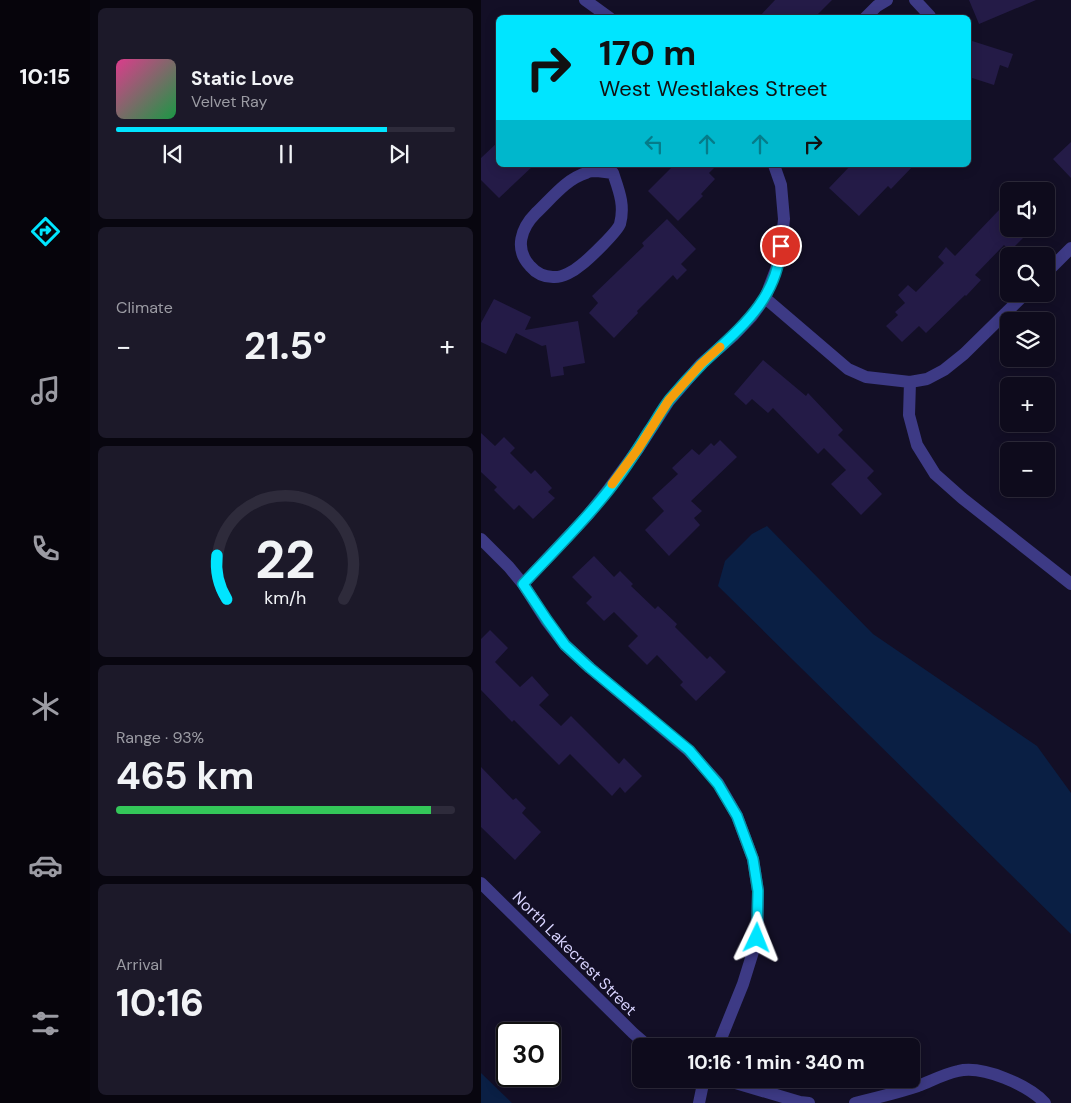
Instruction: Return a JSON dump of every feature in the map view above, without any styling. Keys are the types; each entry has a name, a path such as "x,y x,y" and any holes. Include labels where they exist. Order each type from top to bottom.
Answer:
{"street":[{"path":"585,0 606,15"},
{"path":"868,15 887,0"},
{"path":"915,0 929,15"},
{"path":"523,584 608,490 638,449 669,400 701,364 733,336 752,316 765,298 780,259 784,219 781,185 775,167"},
{"path":"615,169 621,196 621,210 619,226 613,234 580,266 570,272 556,278 544,276 534,271 525,260 521,247 523,233 530,220 572,180 597,170 615,169"},
{"path":"1055,264 1071,248"},
{"path":"765,298 848,369 866,376 910,382 927,379 944,370 964,354 1017,302"},
{"path":"910,382 909,415 917,445 935,474 962,498 1071,584"},
{"path":"481,538 523,584 565,645 689,750 718,784 737,816 753,859 758,891 757,938 743,984 721,1038"},
{"name":"North Lakecrest Street","path":"481,883 639,1038"},
{"path":"855,1103 918,1086 958,1070 975,1069 992,1073 1015,1083 1045,1103"},
{"path":"699,1103 702,1088"},
{"path":"752,1088 809,1103"}],"water":[{"path":"767,526 873,634 1037,746 1071,793 1071,934 718,586 725,561 752,534"},
{"path":"481,1073 512,1103 481,1103"}],"building":[{"path":"775,0 832,0 817,15 761,15"},
{"path":"969,0 1036,0 979,24"},
{"path":"971,41 1013,54 1008,68 1000,65 994,85 971,78"},
{"path":"1071,142 1071,178 1053,159"},
{"path":"496,144 496,167 532,167 499,198 481,180 481,158"},
{"path":"672,167 715,167 709,173 715,179 701,194 703,196 678,221 648,191"},
{"path":"849,167 912,167 891,189 888,186 859,216 829,188"},
{"path":"999,210 1000,237 1024,237 1014,247 1006,247 1004,245 1000,247 975,275 981,280 926,333 919,326 902,342 886,326 898,315 895,312 905,303 898,295 908,285 916,292 944,263 938,257 946,247 955,256"},
{"path":"667,219 696,249 681,264 687,270 677,280 673,275 637,311 638,313 614,338 589,313 598,303 592,296 644,246 642,243"},
{"path":"494,299 531,317 525,330 578,321 585,363 563,367 564,375 551,377 546,345 542,346 516,333 506,354 481,342 481,323"},
{"path":"763,360 806,396 808,393 843,430 838,435 874,471 867,478 882,494 861,515 831,484 846,470 824,448 818,454 773,408 768,413 752,399 746,405 734,394"},
{"path":"481,433 495,446 504,437 515,448 510,453 531,474 535,470 552,488 548,492 555,498 533,519 519,505 514,510 494,490 497,487 481,472"},
{"path":"720,440 737,457 691,501 702,511 694,518 700,525 669,556 645,530 664,511 652,498 678,474 672,468 692,449 699,455 711,443 714,446"},
{"path":"594,556 614,577 620,571 633,584 631,586 655,609 658,606 677,624 675,627 707,659 710,656 726,672 696,701 680,685 683,682 657,655 647,665 628,646 638,636 614,612 604,621 586,603 592,597 572,577"},
{"path":"490,630 508,648 495,662 520,687 532,676 549,695 539,705 561,726 571,716 619,764 624,758 642,776 625,793 620,787 612,796 570,754 559,765 514,720 512,722 481,690 481,639"},
{"path":"481,767 513,800 516,798 526,808 522,813 541,832 515,860 481,827"}],"slow traffic":[{"path":"612,484 638,449 669,400 701,364 720,347"}],"route":[{"path":"757,938 758,891 753,859 737,816 718,784 689,750 565,645 523,584 608,490 638,449 669,400 701,364 733,336 752,316 765,298 780,259 781,246"}]}
